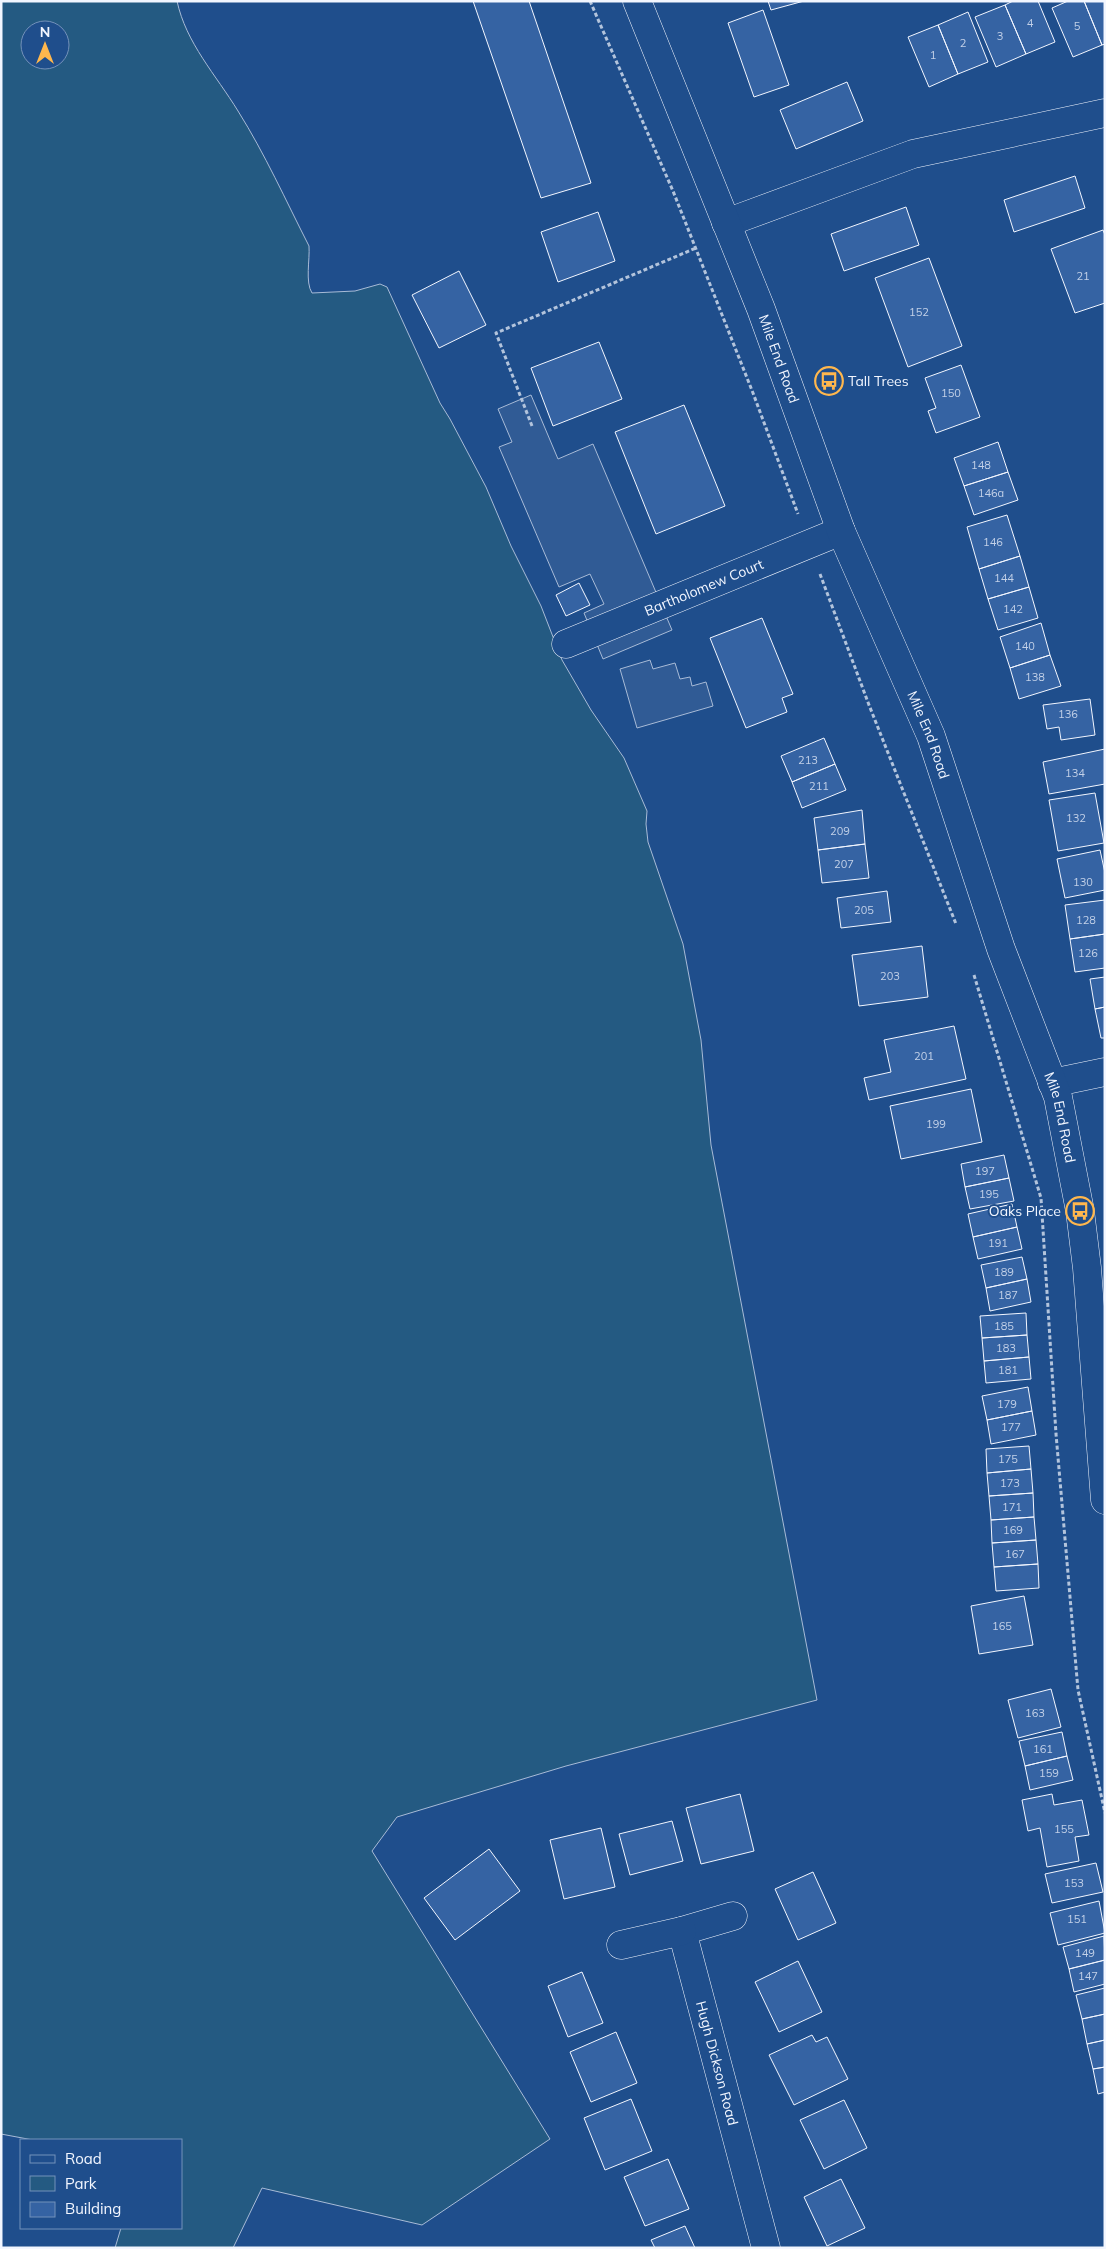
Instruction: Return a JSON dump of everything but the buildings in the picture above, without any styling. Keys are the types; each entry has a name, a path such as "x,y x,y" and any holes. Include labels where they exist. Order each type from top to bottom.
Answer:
{"street":[{"name":"Mile End Road","path":"637,1 761,309 841,531 931,736 1001,948 1058,1097 1081,1220 1087,1268 1105,1500"},
{"path":"726,223 913,154 1105,113"},
{"name":"Bartholomew Court","path":"566,644 841,531"},
{"path":"1052,1083 1105,1072"},
{"path":"621,1945 682,1931 733,1916"},
{"name":"Hugh Dickson Road","path":"682,1931 766,2248"}],"path":[{"path":"590,1 696,248 753,393 868,704 959,931"},
{"path":"532,426 496,333 696,248"},
{"path":"972,968 1041,1198 1056,1434 1078,1690 1105,1813"}],"green space":[{"path":"1,1 177,1 181,16 194,45 248,127 309,246 308,277 312,293 355,291 380,284 387,287 440,403 486,487 511,546 541,606 562,660 591,710 624,758 647,811 648,842 683,944 701,1040 711,1145 817,1700 566,1766 397,1817 372,1851 550,2139 422,2225 262,2188 233,2248 115,2248 121,2229 182,2229 182,2139 28,2139 1,2134"}],"shaded area":[{"path":"531,395 558,459 593,444 672,630 603,659 584,613 604,604 590,574 559,587 499,447 512,442 498,409"},
{"path":"650,660 653,669 675,663 680,679 690,677 692,686 706,682 713,706 637,728 620,669"}],"place":[{"name":"Tall Trees","path":"829,381"},
{"name":"Oaks Place","path":"1080,1211"}]}
